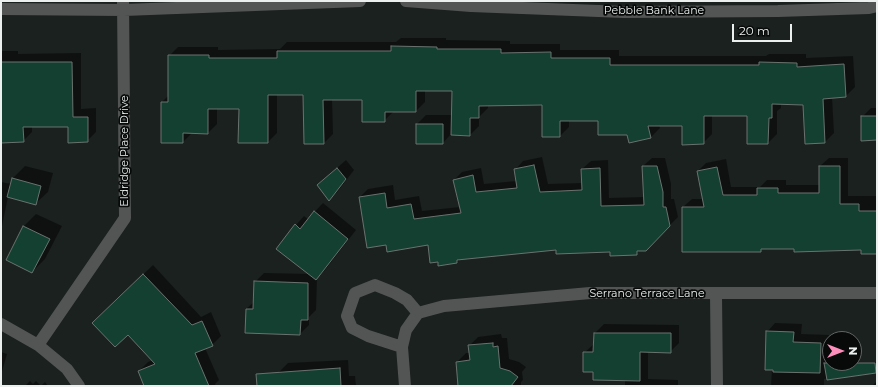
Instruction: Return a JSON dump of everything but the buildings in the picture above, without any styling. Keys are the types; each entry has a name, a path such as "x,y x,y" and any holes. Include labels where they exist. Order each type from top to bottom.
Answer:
{"street":[{"path":"1,9 123,5 360,1"},
{"name":"Pebble Bank Lane","path":"406,1 471,6 624,12 778,11 868,8 877,6"},
{"name":"Eldridge Place Drive","path":"38,345 125,218 123,5"},
{"path":"402,347 368,336 352,328 347,316 355,293 375,285 395,293 407,300 418,313 406,330 402,347 405,386"},
{"name":"Serrano Terrace Lane","path":"418,313 444,306 590,293 877,293"},
{"path":"716,294 717,386"},
{"path":"1,324 38,345 67,369 79,386"}]}
